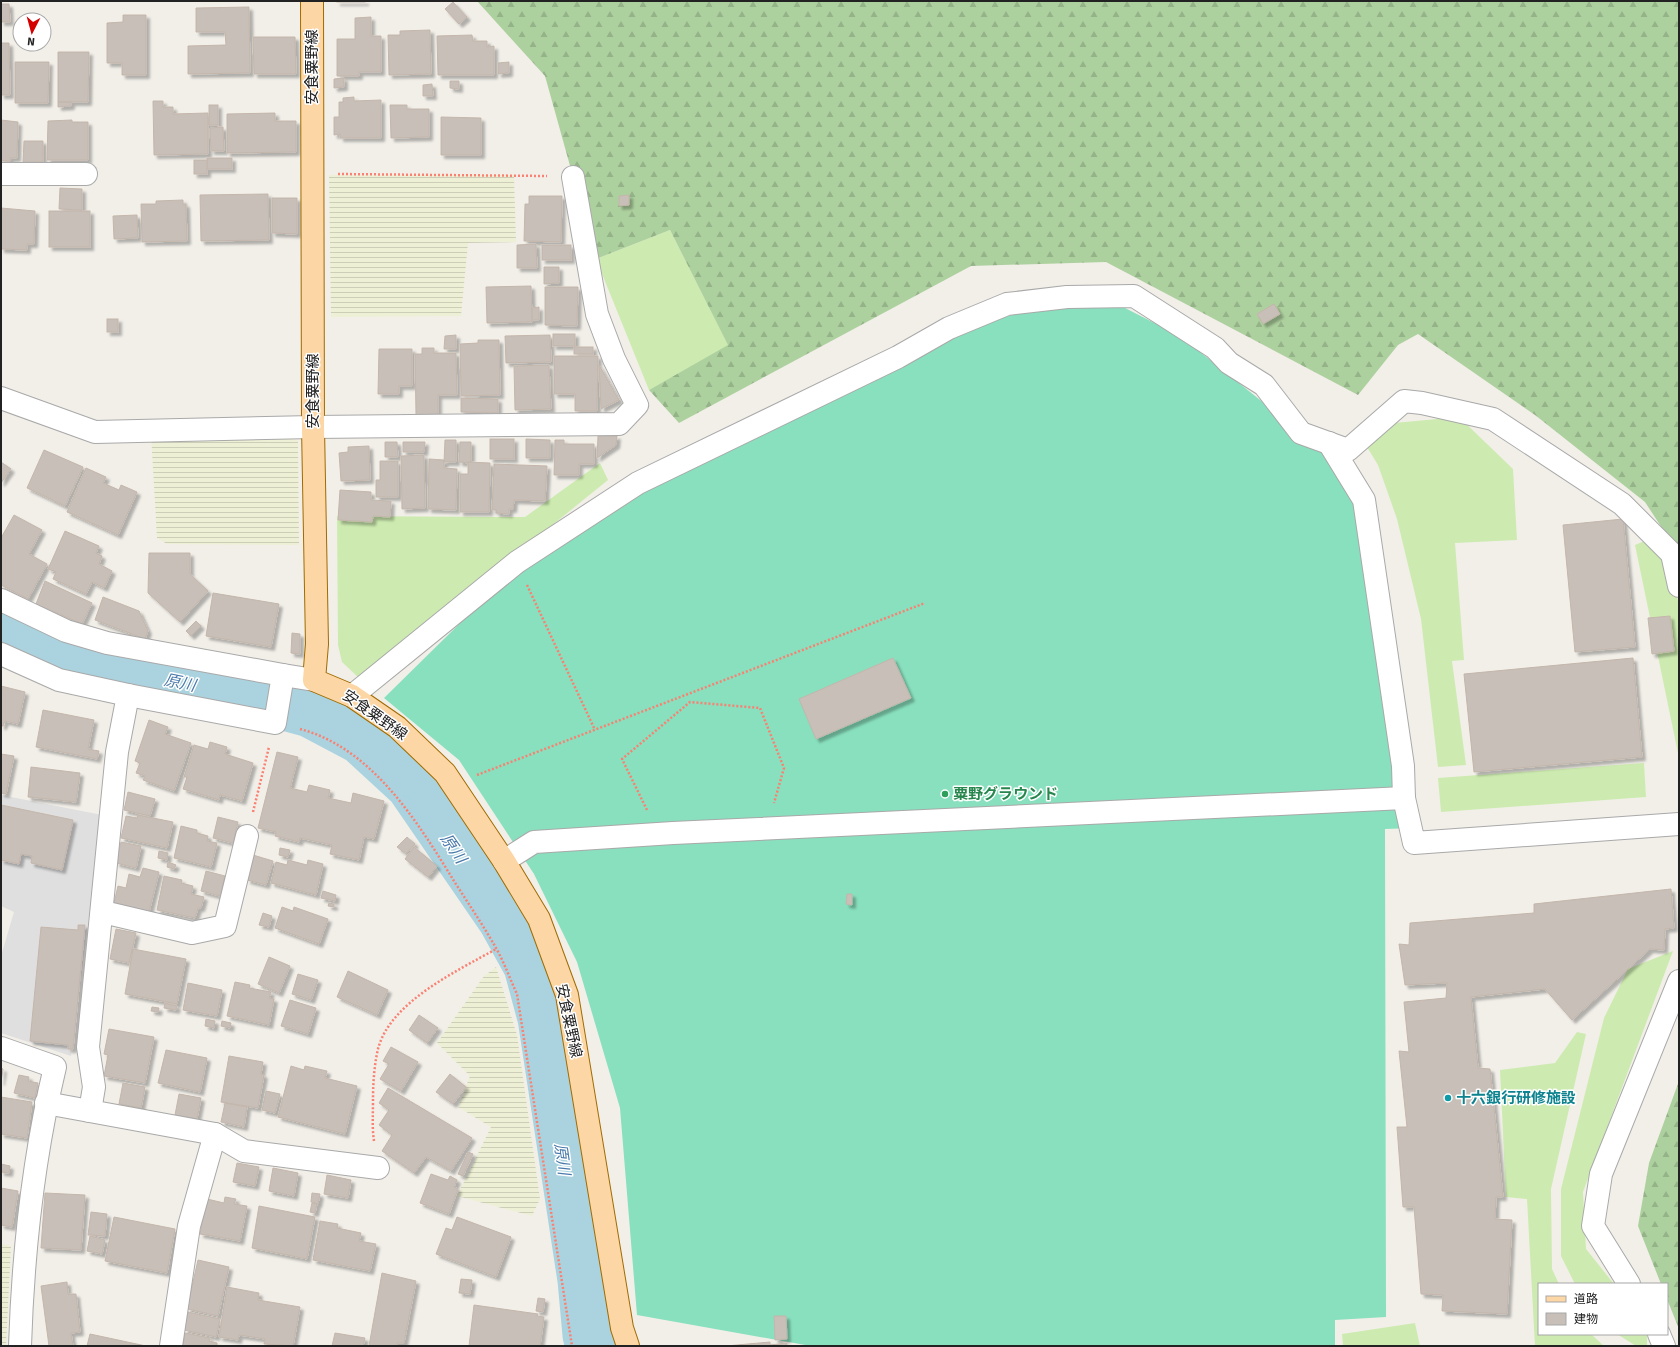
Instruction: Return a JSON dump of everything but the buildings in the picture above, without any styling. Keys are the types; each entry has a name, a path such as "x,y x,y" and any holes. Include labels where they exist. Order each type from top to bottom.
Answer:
{"main road":[{"name":"安食粟野線","path":"312,1 313,427 317,644 314,680 352,696 397,727 445,773 504,861 539,919 567,995 622,1328 628,1346"}],"street":[{"path":"1,174 86,174"},
{"path":"1,398 96,432 313,427 619,424 637,405 614,359 597,314 574,177"},
{"path":"352,696 516,562 638,483 898,357 949,328 1007,304 1067,297 1134,296 1215,348 1229,363 1264,385 1301,433 1348,450 1404,401 1422,403 1493,419 1622,504 1672,554 1679,586"},
{"path":"1329,443 1364,500 1403,766 1404,798 1414,843 1679,824"},
{"path":"1,600 66,630 107,643 282,679 314,680"},
{"path":"1,654 59,680 128,695 275,719 282,679"},
{"path":"90,1110 94,1088 88,1046 103,912 118,752 128,695"},
{"path":"504,861 534,842 666,833 1404,798"},
{"path":"103,912 192,933 225,926 247,836"},
{"path":"1628,1283 1593,1226 1601,1174 1679,981"},
{"path":"1,1048 55,1067 46,1103 36,1158 28,1223 20,1346"},
{"path":"46,1103 215,1134 244,1151 378,1168"},
{"path":"171,1346 189,1226 215,1134"},
{"path":"1659,1335 1664,1346"}],"path":[{"path":"312,174 574,177"},
{"path":"516,562 595,730"},
{"path":"453,784 925,603"},
{"path":"666,833 622,759 690,702 760,708 784,768 767,828"},
{"path":"247,836 275,719 311,732 348,751 388,787 426,835 496,948 517,994 572,1346"},
{"path":"378,1168 374,1138 373,1085 378,1049 385,1031 403,1008 447,977 496,948"}],"shaded area":[{"path":"1,795 102,815 71,1056 1,1033 1,956 14,912 1,906"}],"green space":[{"path":"477,1 1679,1 1679,554 1645,502 1535,415 1418,334 1398,345 1358,395 1106,262 971,266 679,423 649,390 728,345 670,230 596,259 545,76"},
{"path":"329,175 514,175 516,242 468,243 461,316 331,317"},
{"path":"670,230 729,346 649,390 596,259"},
{"name":"粟野グラウンド","path":"1061,302 1123,307 1180,336 1334,459 1370,537 1414,828 1385,829 1386,1317 1335,1320 1335,1346 811,1346 637,1315 620,1108 577,962 534,874 459,760 384,698 506,578 607,507 971,326"},
{"path":"1459,417 1513,469 1517,540 1455,543 1464,660 1452,661 1466,765 1438,767 1421,619 1397,519 1378,465 1364,442 1394,423"},
{"path":"151,434 284,434 298,441 299,545 167,544 157,538"},
{"path":"600,463 608,480 361,680 342,662 338,645 337,516 525,517"},
{"path":"1647,540 1671,563 1679,607 1679,758 1635,545"},
{"path":"1644,763 1646,797 1441,812 1438,778"},
{"path":"1673,951 1583,1192 1586,1249 1613,1283 1574,1283 1561,1256 1561,1189 1604,1018 1628,969"},
{"path":"496,967 517,1035 540,1199 532,1216 457,1196 491,1127 458,1107 470,1076 437,1043 484,976"},
{"path":"1577,1032 1586,1034 1551,1189 1552,1269 1559,1283 1538,1283 1538,1335 1592,1335 1604,1346 1535,1346 1527,1199 1506,1197 1500,1070 1555,1063"},
{"path":"1679,1081 1679,1329 1668,1302 1668,1283 1661,1283 1638,1226 1649,1163"},
{"path":"1,1244 11,1246 6,1346 1,1346"},
{"path":"1415,1323 1420,1346 1343,1346 1342,1334"},
{"path":"1619,1335 1647,1335 1647,1346 1636,1346"}],"waterway":[{"name":"原川","path":"1,627 94,666 236,692 310,712 361,739 411,785 503,919 529,966 543,1018 583,1280 588,1335 591,1346"}],"place":[{"name":"粟野グラウンド","path":"945,794"},
{"name":"十六銀行研修施設","path":"1448,1098"}]}
